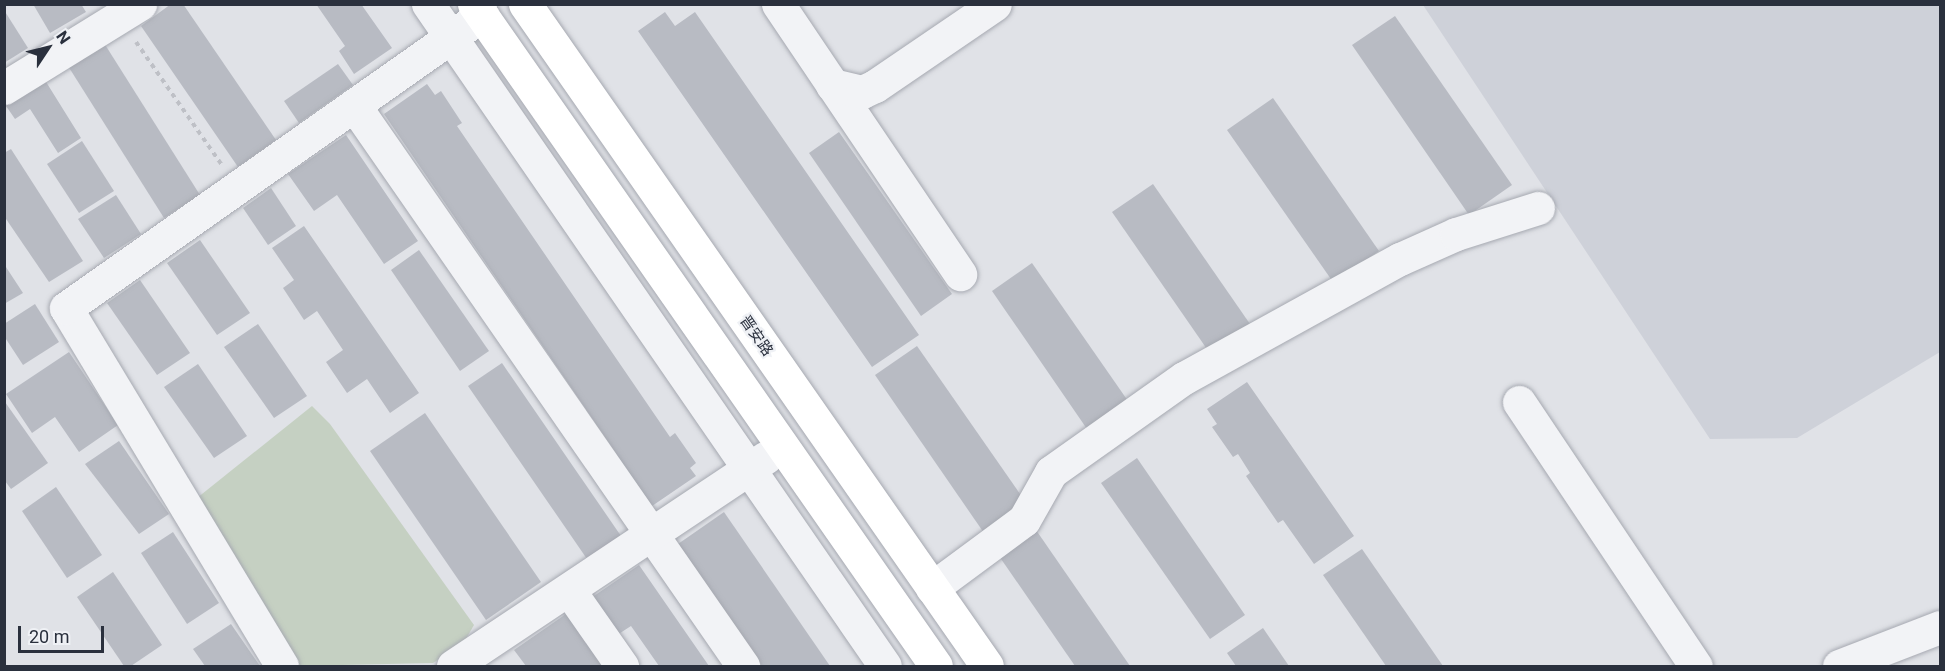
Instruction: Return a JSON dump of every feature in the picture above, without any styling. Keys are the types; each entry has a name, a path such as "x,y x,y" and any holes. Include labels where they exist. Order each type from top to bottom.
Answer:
{"main road":[{"name":"晋安路","path":"525,4 987,666"},
{"path":"478,10 936,666"}],"street":[{"path":"4,88 116,23 140,4"},
{"path":"428,4 885,666"},
{"path":"778,4 960,274"},
{"path":"832,85 862,92 874,87 995,4"},
{"path":"282,666 66,308 450,37 478,10"},
{"path":"354,105 743,666"},
{"path":"932,588 1024,519 1051,472 1184,378 1400,259 1456,234 1538,208"},
{"path":"1519,402 1696,666"},
{"path":"453,666 500,655 570,590 782,446"},
{"path":"570,590 622,666"},
{"path":"1839,666 1941,627"}],"path":[{"path":"116,23 237,187"}],"shaded area":[{"path":"1423,5 1940,5 1940,352 1797,438 1710,439"}],"green space":[{"path":"312,406 330,424 474,625 463,644 433,663 296,666 197,498"}],"building":[{"path":"33,4 81,4 86,12 50,33"},
{"path":"171,4 183,4 276,140 238,167 141,26"},
{"path":"316,4 361,4 392,48 354,74 339,51 345,46"},
{"path":"4,10 28,48 4,63"},
{"path":"665,12 675,26 695,12 919,335 872,367 638,31"},
{"path":"1395,16 1512,185 1469,215 1352,45"},
{"path":"104,43 200,195 164,218 68,66"},
{"path":"338,64 353,85 299,123 284,101"},
{"path":"43,77 81,138 58,153 30,109 15,119 4,103"},
{"path":"427,84 435,95 441,91 462,123 457,126 670,437 675,433 696,463 690,468 696,476 652,506 384,114"},
{"path":"1273,98 1379,251 1333,282 1227,130"},
{"path":"839,132 952,294 921,316 809,153"},
{"path":"346,135 418,241 384,264 337,195 314,211 288,174"},
{"path":"82,141 114,191 79,213 47,164"},
{"path":"11,149 83,261 49,282 4,216 4,153"},
{"path":"1153,184 1250,324 1209,352 1112,212"},
{"path":"271,188 296,226 268,245 243,208"},
{"path":"116,195 141,234 104,258 78,219"},
{"path":"304,226 419,393 390,413 367,379 347,393 326,362 343,350 317,311 304,320 283,288 294,280 272,248"},
{"path":"200,240 250,313 217,335 167,263"},
{"path":"419,250 489,351 460,371 391,270"},
{"path":"1032,263 1128,401 1087,429 992,291"},
{"path":"4,264 23,293 4,304"},
{"path":"140,280 190,353 157,375 107,303"},
{"path":"35,304 59,342 23,365 4,336 4,324"},
{"path":"258,324 307,396 274,418 224,347"},
{"path":"917,346 1027,504 984,533 875,375"},
{"path":"69,352 118,425 79,452 55,417 32,433 6,394"},
{"path":"502,363 621,536 587,559 468,386"},
{"path":"198,364 247,436 214,458 164,387"},
{"path":"1247,382 1354,536 1314,564 1283,520 1278,523 1246,476 1250,473 1238,454 1233,457 1212,427 1217,424 1207,409"},
{"path":"5,402 48,463 11,489 5,481"},
{"path":"425,413 541,582 486,620 370,451"},
{"path":"119,441 169,514 139,534 85,464"},
{"path":"1137,458 1245,615 1210,639 1101,483"},
{"path":"56,487 102,555 67,578 22,511"},
{"path":"724,512 830,666 762,666 678,544"},
{"path":"1036,530 1130,666 1075,666 999,556"},
{"path":"173,532 219,603 187,624 141,553"},
{"path":"1362,549 1443,666 1386,666 1323,575"},
{"path":"639,565 709,666 659,666 631,626 617,635 591,598"},
{"path":"113,572 162,645 131,666 124,666 77,597"},
{"path":"566,614 602,666 526,666 514,650"},
{"path":"231,624 260,666 205,666 193,649"},
{"path":"1263,628 1289,666 1236,666 1227,653"}]}
